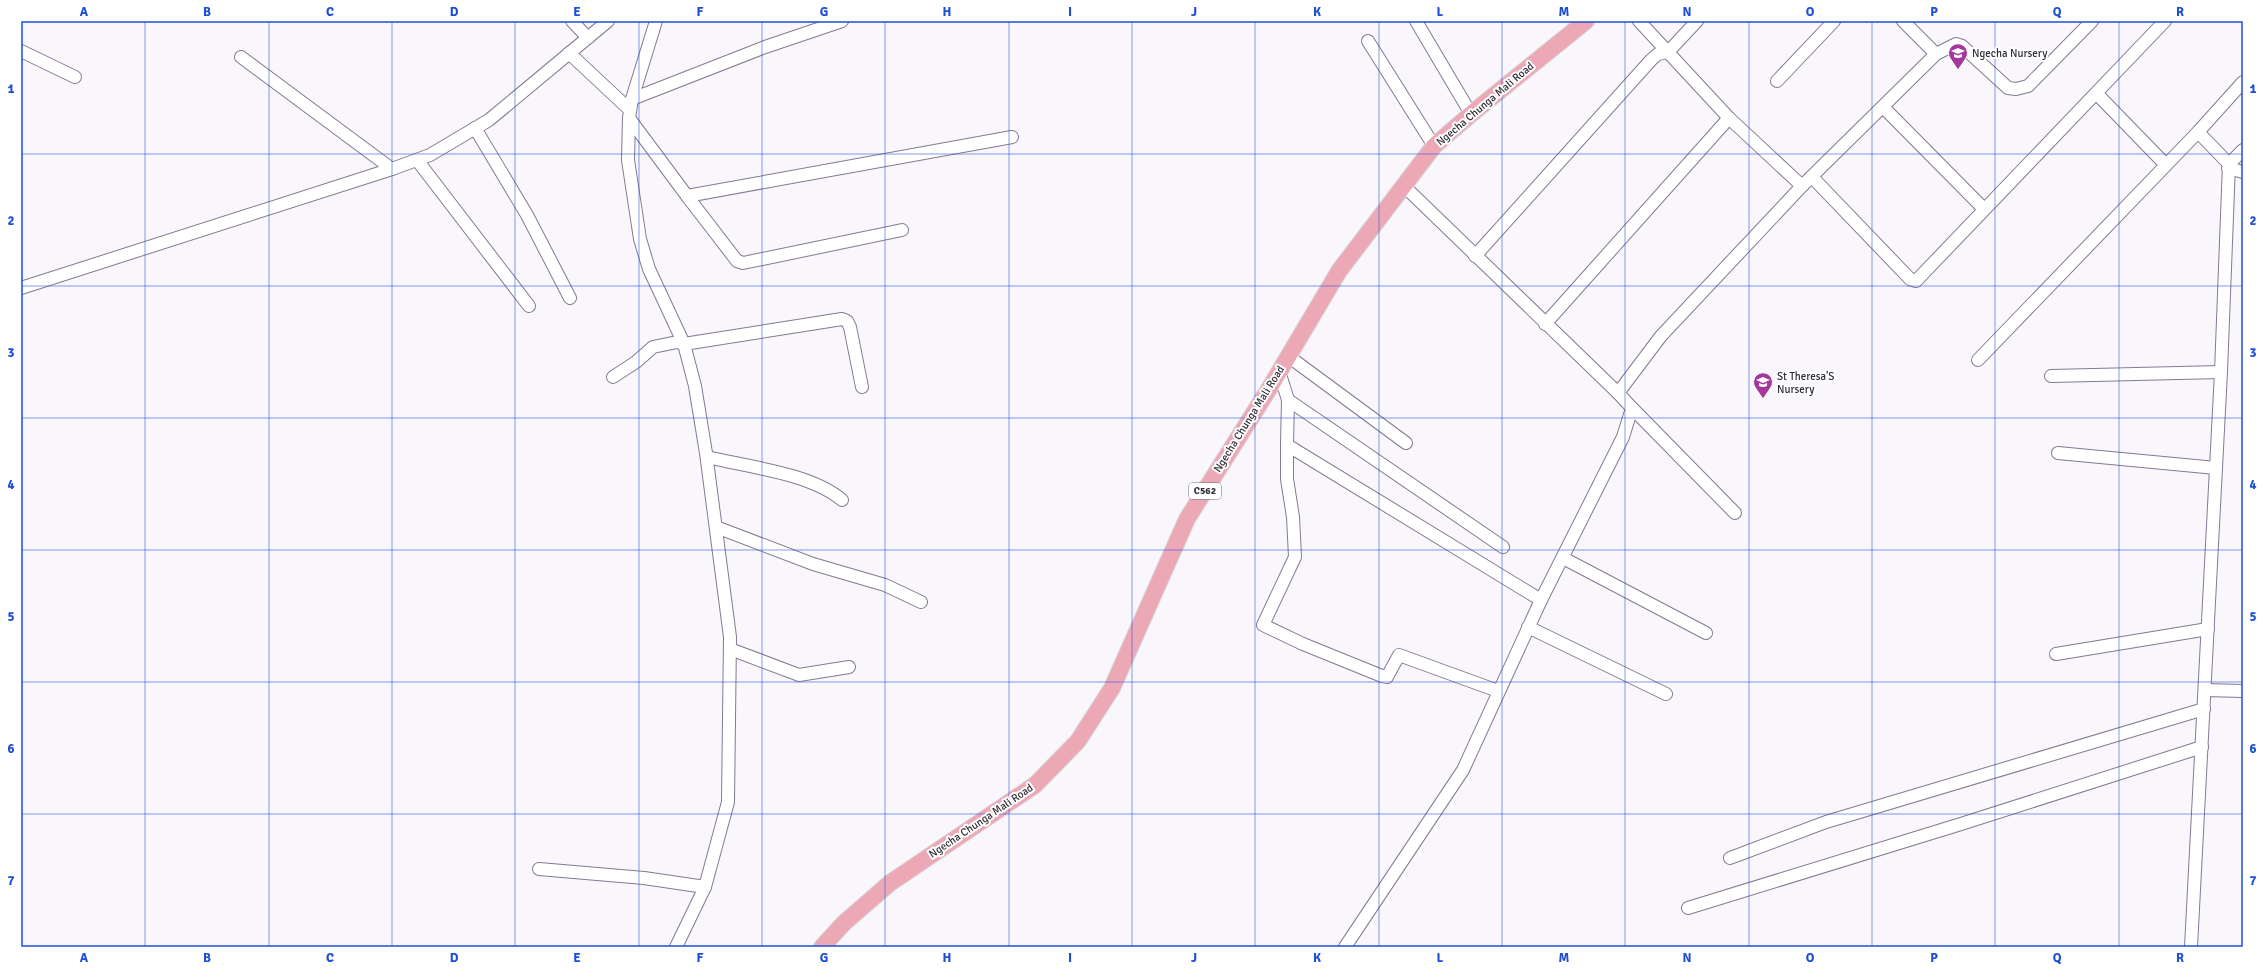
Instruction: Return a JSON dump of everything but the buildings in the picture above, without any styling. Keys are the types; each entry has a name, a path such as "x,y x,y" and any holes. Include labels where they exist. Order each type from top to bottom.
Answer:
{"main road":[{"name":"Ngecha Chunga Mali Road","path":"822,947 844,923 890,883 1035,785 1078,741 1112,688 1187,519 1339,271 1434,146 1470,114 1586,21"}],"street":[{"path":"572,21 588,38"},
{"path":"21,288 392,169 430,155 489,120 608,21"},
{"path":"656,21 630,109 628,160 640,239 650,269 684,344 695,386 707,457 730,649 728,802 705,887 676,947"},
{"path":"630,109 765,47 842,21"},
{"path":"1416,21 1470,114"},
{"path":"1639,21 1729,118 1802,186"},
{"path":"1476,256 1650,60 1658,54 1668,52 1697,21"},
{"path":"1777,81 1834,21"},
{"path":"1903,21 1936,54"},
{"path":"1618,393 1661,336 1802,186 1813,178 1936,54 1956,44 1962,46 2008,88 2016,89 2028,86 2092,21"},
{"path":"1813,178 1910,279 1916,281 1984,209 2097,94 2165,21"},
{"path":"1368,41 1434,146"},
{"path":"21,51 75,77"},
{"path":"569,53 630,109 687,196 737,261 743,263 902,230"},
{"path":"241,57 392,169"},
{"path":"1978,360 2165,164 2198,132 2243,82"},
{"path":"2097,94 2165,164"},
{"path":"1883,107 1984,209"},
{"path":"1545,324 1729,118"},
{"path":"475,128 527,215 570,298"},
{"path":"2198,132 2228,166 2243,172"},
{"path":"687,196 1012,137"},
{"path":"2192,947 2221,372 2228,166 2243,150"},
{"path":"416,160 529,306"},
{"path":"1403,185 1618,393 1735,513"},
{"path":"613,377 636,362 653,347 677,342 684,344 842,319 847,321 850,327 862,387"},
{"path":"1288,356 1406,443"},
{"path":"1279,371 1288,400 1287,479 1293,517 1294,557 1263,625 1303,644 1382,676 1387,677 1399,654 1498,691"},
{"path":"2051,376 2221,372"},
{"path":"1288,400 1504,547"},
{"path":"1345,947 1463,770 1528,627 1623,437 1632,408"},
{"path":"1287,445 1541,600"},
{"path":"2058,454 2216,468"},
{"path":"707,457 812,481 830,490 842,500"},
{"path":"716,527 813,564 885,585 921,602"},
{"path":"1562,558 1706,632"},
{"path":"1528,627 1666,694"},
{"path":"2056,654 2208,629"},
{"path":"730,649 799,675 849,667"},
{"path":"2205,690 2243,691"},
{"path":"1730,858 1826,822 2204,709"},
{"path":"1688,908 1961,824 2202,747"},
{"path":"539,870 644,878 705,887"}],"place":[{"name":"Ngecha Nursery","path":"1958,70"},
{"name":"St Theresa'S Nursery","path":"1763,399"}]}
